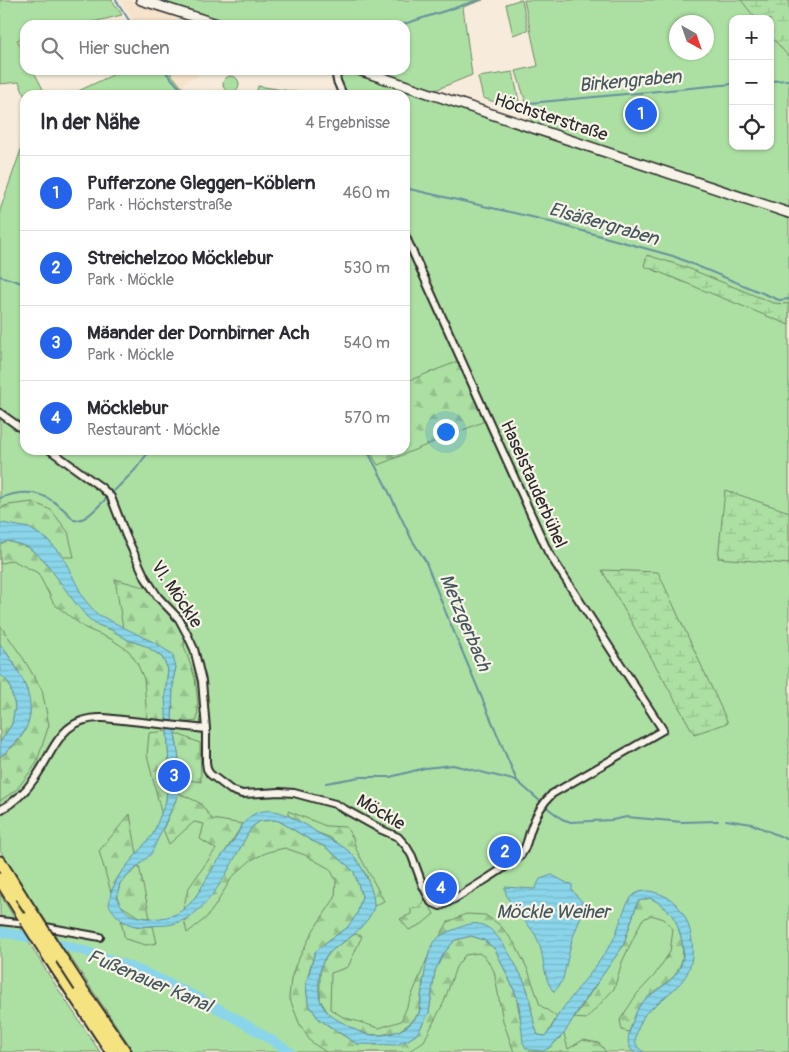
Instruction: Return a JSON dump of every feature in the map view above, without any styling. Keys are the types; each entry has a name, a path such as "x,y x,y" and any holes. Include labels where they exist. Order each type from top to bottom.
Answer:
{"highway":[{"path":"0,862 18,899 112,1052"},
{"path":"0,879 18,899 125,1052"}],"main road":[{"path":"141,0 204,20"},
{"name":"Höchsterstraße","path":"374,75 789,213"}],"street":[{"path":"336,75 340,90"},
{"name":"Haselstauderbühel","path":"410,246 548,552 663,730"},
{"path":"0,413 20,427"},
{"name":"VI. Möckle","path":"57,455 107,492 114,503 126,536 145,577 187,634 194,649 202,682 206,729"},
{"path":"0,810 24,791 35,778 54,744 71,727 80,722 95,718 206,729"},
{"name":"Möckle","path":"206,729 206,766 216,780 231,790 242,794 287,792 316,798 347,810 373,826 398,837 412,856 431,902 440,906 455,900 517,860 537,815 552,794 663,730"},
{"path":"0,921 55,927 100,937"}],"shaded area":[{"path":"120,0 130,0 150,5 171,13 174,18 180,20 133,20"},
{"path":"172,75 197,75 196,78 189,79 182,87"}],"green space":[{"path":"0,0 112,0 122,15 102,20 20,20 20,39 17,40 20,45 20,75 36,75 43,90 22,90 19,82 0,84"},
{"path":"153,0 483,0 463,7 472,75 433,91 384,75 410,75 410,20 216,20"},
{"path":"522,0 528,30 513,35 506,4"},
{"path":"524,0 789,0 789,209 533,125 516,71 538,66"},
{"path":"741,0 789,0 789,57 774,40 774,15 753,15"},
{"path":"513,72 521,111 483,98 478,77"},
{"path":"112,75 172,75 184,90 81,90"},
{"path":"338,75 366,75 789,215 789,1052 134,1052 0,850 0,210 20,152 20,455 410,455 410,90 342,90"},
{"path":"228,76 234,76 239,81 237,90 225,90 223,87 223,81"},
{"path":"258,86 284,90 257,90"},
{"path":"647,255 685,267 773,303 789,304 789,325 644,266"},
{"path":"459,361 485,421 410,452 410,380"},
{"path":"372,455 402,455 378,465"},
{"path":"725,490 789,512 789,564 718,558"},
{"path":"33,502 51,510 68,532 74,557 63,557 47,539 2,523 0,524 0,508 8,505"},
{"path":"7,541 28,547 44,560 98,625 112,630 128,640 146,646 162,657 168,669 165,696 168,723 147,721 144,679 129,651 111,639 85,628 54,604 38,573 12,560 0,564 0,544"},
{"path":"602,570 658,572 728,723 694,734"},
{"path":"115,579 154,590 186,627 184,646 195,678 198,704 197,721 172,724 173,680 176,667 155,643 123,628"},
{"path":"0,625 42,690 49,725 36,764 17,789 0,801 0,757 16,744 25,731 30,713 27,690 14,663 0,644"},
{"path":"0,674 9,683 15,706 12,724 0,742"},
{"path":"167,731 169,764 166,801 162,816 147,755 149,733"},
{"path":"175,733 200,743 201,782 182,779"},
{"path":"179,793 200,803 212,819 243,824 189,906 183,910 188,889 216,849 200,839 204,824 194,822 169,844 163,829"},
{"path":"288,811 326,826 346,827 384,901 374,906 367,876 352,854 329,837 318,833 288,815"},
{"path":"130,814 137,854 120,874 111,892 99,851"},
{"path":"277,820 324,846 347,865 354,872 362,896 357,915 347,928 315,952 306,984 308,1003 318,1018 333,1029 357,1044 408,1040 417,1034 429,1013 435,970 444,953 455,940 471,936 484,940 495,949 515,992 521,1021 535,1051 549,1048 564,1034 568,1049 583,1040 599,1043 606,1052 514,1052 503,1021 494,971 486,958 479,953 465,955 456,967 444,1002 424,1041 408,1052 326,1052 311,1042 300,1025 289,997 295,966 314,929 335,898 336,880 330,869 305,855 285,848 268,852 251,860 232,877 206,918 187,933 184,919 197,909 216,888 252,827 260,821"},
{"path":"139,866 150,918 139,917 120,905 117,897 120,883"},
{"path":"0,894 47,972 100,1052 0,1052"},
{"path":"650,898 669,911 680,931 682,956 676,973 646,1002 636,1016 629,1032 622,1030 620,1020 637,994 654,976 670,952 673,929 664,919 651,915 642,920 622,962 614,989 586,1019 574,1018 623,946 638,901"},
{"path":"426,899 434,914 422,924 409,930 400,919 411,914 411,909 420,907"},
{"path":"466,914 485,915 500,925 515,944 528,970 540,1005 557,1017 546,1036 538,1035 527,989 518,970 507,954 478,924 472,924 440,936 448,922"},
{"path":"121,921 139,927 153,926 157,943 146,945 125,939"},
{"path":"355,934 362,936 348,967 331,973 330,1009 343,1017 379,1028 401,1021 432,947 423,981 419,1013 409,1024 397,1032 379,1035 357,1031 330,1016 320,1000 320,966 331,951"}],"water":[{"path":"0,524 29,528 47,539 63,557 84,599 97,614 155,643 172,654 176,667 173,680 172,724 182,779 179,793 151,854 120,883 117,897 122,907 128,913 146,918 160,918 172,916 181,911 196,896 247,819 261,812 275,811 294,818 349,851 360,865 374,900 372,912 365,923 357,932 333,949 321,966 319,995 324,1008 330,1015 366,1034 388,1034 403,1029 415,1020 420,1011 426,965 434,943 442,935 466,925 477,924 490,929 511,956 525,984 538,1035 544,1036 612,942 631,898 643,891 655,892 667,897 683,913 691,936 692,949 688,972 682,981 645,1014 641,1021 636,1034 636,1043 644,1052 633,1052 628,1043 635,1016 640,1005 675,975 680,968 683,954 683,946 675,920 665,907 650,898 638,901 623,946 580,1007 564,1034 543,1051 530,1050 523,1043 519,1005 495,949 484,940 471,936 455,940 444,953 435,971 429,1013 417,1034 408,1040 397,1045 357,1044 318,1018 308,1003 306,984 315,952 347,928 357,914 362,896 354,872 347,865 324,846 279,821 260,821 252,827 211,897 200,909 187,918 170,925 143,926 131,925 121,920 109,905 111,892 120,874 153,834 166,801 169,764 165,696 168,669 162,657 146,646 128,640 88,618 44,560 28,547 8,541 0,544"},
{"path":"0,644 20,674 29,697 30,709 29,721 24,732 0,757 0,742 12,724 15,706 9,683 0,674"},
{"name":"Möckle Weiher","path":"552,875 572,884 572,890 583,903 563,979 555,991 549,985 536,936 508,899 505,887 535,889 540,879"}],"waterway":[{"name":"Elsäßergraben","path":"116,0 129,20"},
{"path":"410,22 479,0"},
{"name":"Elsäßergraben","path":"168,75 182,90"},
{"name":"Birkengraben","path":"774,81 789,80"},
{"name":"Birkengraben","path":"530,103 729,84"},
{"name":"Elsäßergraben","path":"410,189 536,218 673,256 779,300 789,299"},
{"name":"Metzgerbach","path":"0,276 20,282"},
{"path":"112,493 135,470 146,455"},
{"name":"Metzgerbach","path":"370,455 412,540 425,560 517,781 541,802"},
{"path":"0,498 22,493 41,495 58,504 74,520 83,519 107,498"},
{"path":"326,783 360,777 390,777 425,768 453,765 517,781"},
{"name":"Metzgerbach","path":"545,806 562,819 571,822 612,820 627,817 682,822 718,821"},
{"name":"Metzgerbach","path":"726,820 752,824 789,840"},
{"name":"Fußenauer Kanal","path":"0,932 67,946 126,965 210,1004 290,1052"}],"place":[{"name":"Pufferzone Gleggen-Köblern","path":"641,114"},
{"name":"Mäander der Dornbirner Ach","path":"174,776"},
{"name":"Streichelzoo Möcklebur","path":"505,852"},
{"name":"Möcklebur","path":"441,888"}]}
